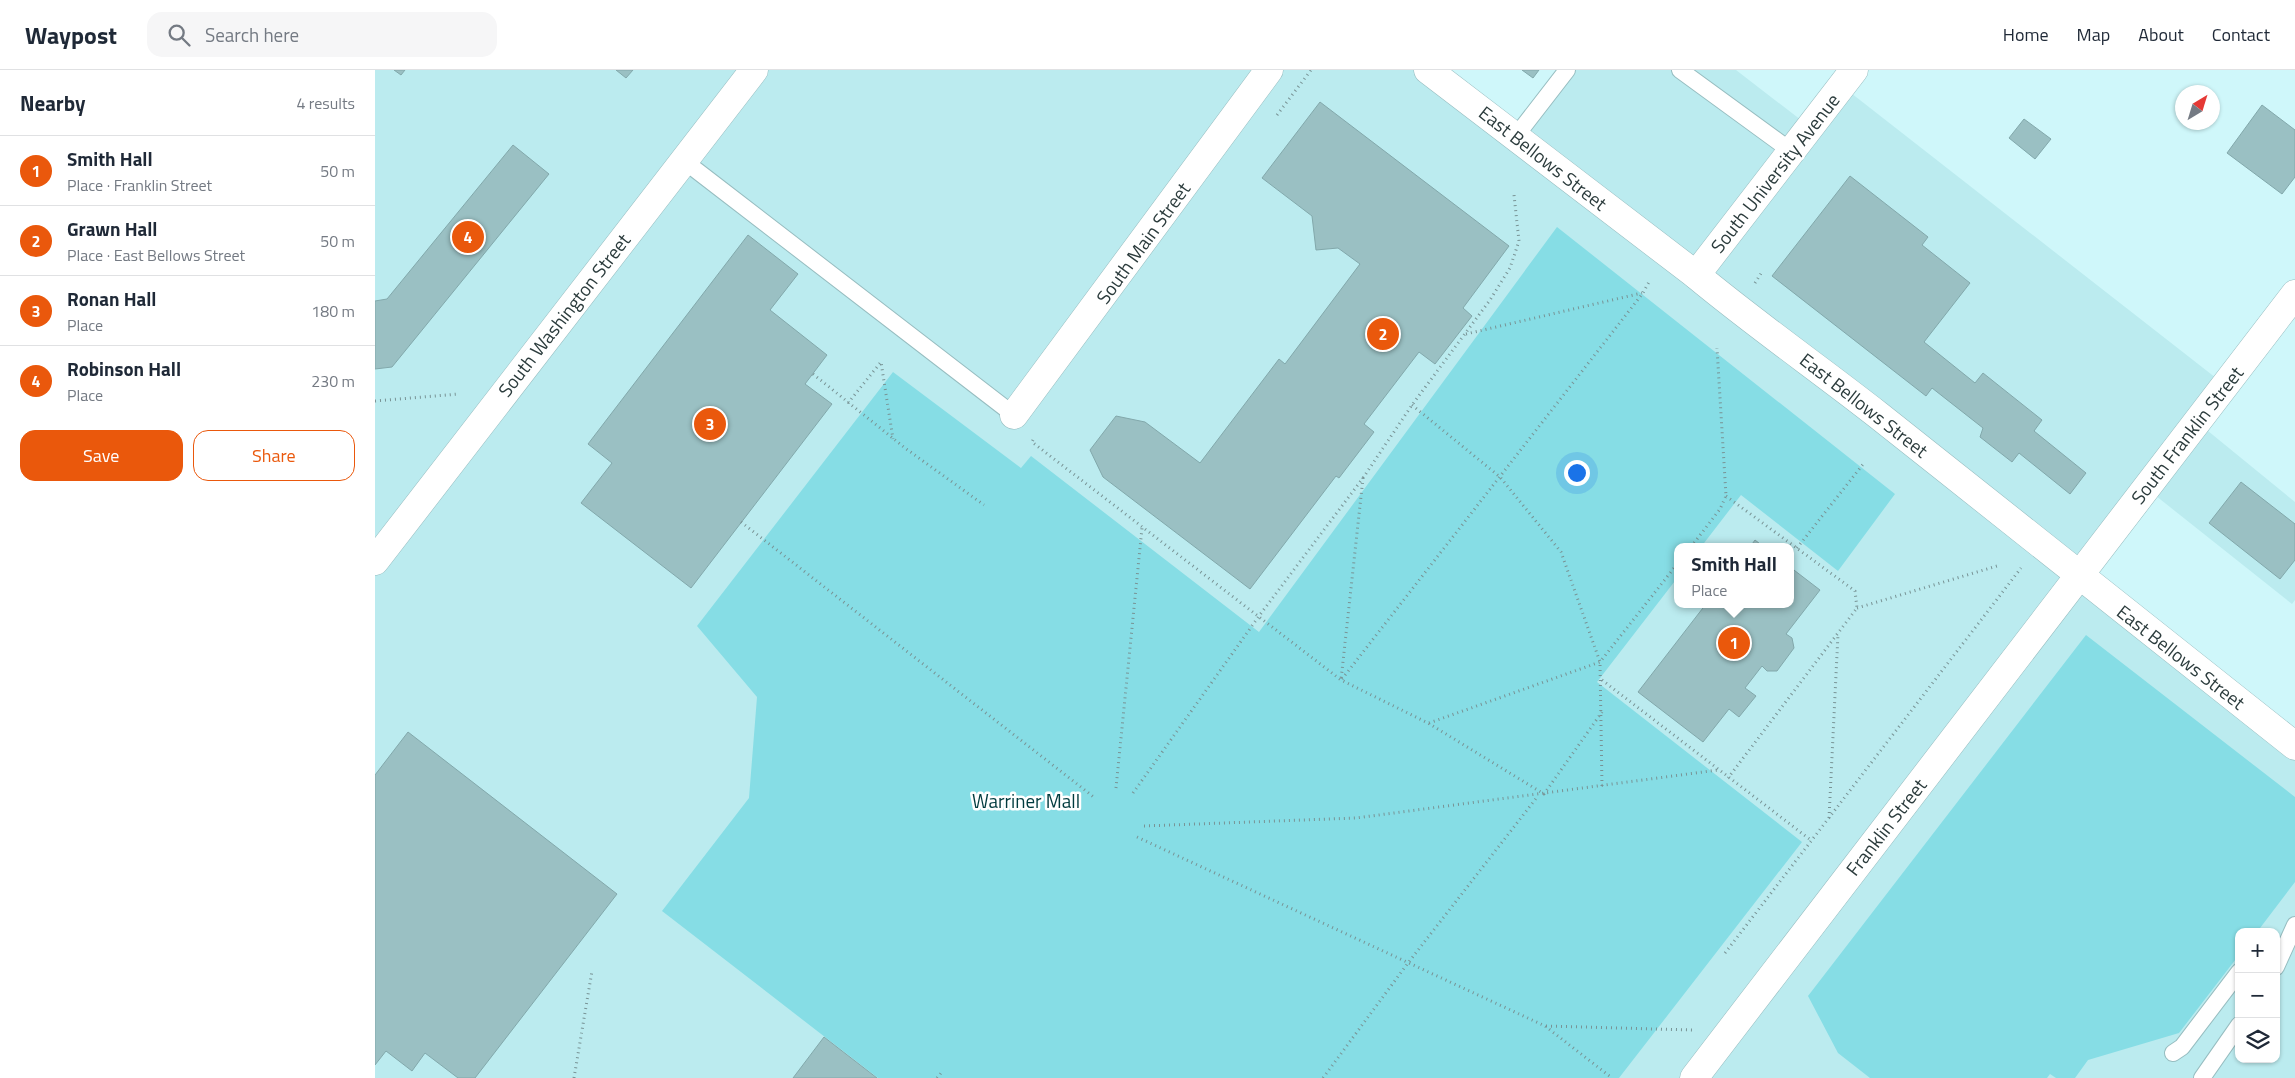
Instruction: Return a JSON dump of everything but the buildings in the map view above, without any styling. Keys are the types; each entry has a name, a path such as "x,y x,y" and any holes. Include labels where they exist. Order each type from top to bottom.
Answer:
{"street":[{"name":"South Washington Street","path":"375,561 754,70"},
{"name":"South Main Street","path":"1014,415 1269,70"},
{"name":"East Bellows Street","path":"1428,70 1696,275 1739,311 1837,383 2040,542 2078,576 2295,746"},
{"name":"South University Avenue","path":"1696,275 1854,70"},
{"name":"South Franklin Street","path":"2078,576 2295,294"},
{"name":"Franklin Street","path":"1694,1078 2078,576"}],"lane":[{"path":"1516,136 1567,70"},
{"path":"1680,70 1791,151"},
{"path":"683,160 1014,415"},
{"path":"2280,934 2295,924"},
{"path":"2280,958 2295,924"},
{"path":"2173,1053 2182,1047 2238,973"},
{"path":"2202,1077 2235,1031"}],"path":[{"path":"1133,793 1259,616 1363,478 1412,405 1511,268 1519,241 1514,195"},
{"path":"1341,680 1643,293 1650,280"},
{"path":"1465,334 1643,293"},
{"path":"1694,543 1720,510 1726,496 1717,348"},
{"path":"848,403 881,362 893,439"},
{"path":"813,374 893,439 984,505"},
{"path":"375,401 459,394"},
{"path":"1412,405 1500,477 1561,552 1601,662 1603,787"},
{"path":"1032,442 1341,680 1428,723 1544,794"},
{"path":"1797,548 1865,463"},
{"path":"1341,680 1363,478"},
{"path":"1726,496 1790,543"},
{"path":"741,522 1095,798"},
{"path":"1116,788 1142,528"},
{"path":"1794,546 1855,591 1857,608"},
{"path":"1728,778 1857,608 1997,566"},
{"path":"1725,954 2023,566"},
{"path":"1428,723 1601,662 1674,568"},
{"path":"1829,818 1838,634"},
{"path":"1601,679 1728,778 1813,841"},
{"path":"1544,794 1602,712"},
{"path":"1144,826 1356,818 1603,787 1719,770"},
{"path":"1323,1078 1408,963 1538,795"},
{"path":"1137,837 1545,1026 1612,1078"},
{"path":"574,1078 592,971"},
{"path":"1545,1026 1699,1030"},
{"path":"937,1078 941,1073"}],"shaded area":[{"path":"375,70 1424,70 2295,760 2295,1078 375,1078"},
{"path":"1570,70 1736,70 1810,127 1842,86 2225,385 2197,422 2295,502 2295,600 2292,604 2146,488 2078,576 1518,138"}],"green space":[{"name":"Warriner Mall","path":"1557,227 1895,494 1838,571 1741,495 1704,543 1674,543 1674,582 1597,682 1802,842 1619,1078 878,1078 662,911 749,798 757,697 697,626 893,372 1021,468 1031,456 1259,632"},
{"path":"2086,635 2295,797 2295,882 2260,928 2235,928 2235,960 2179,1033 2088,1060 2075,1078 2056,1078 2050,1074 2047,1078 1870,1078 1838,1053 1808,996"}],"place":[{"name":"Robinson Hall","path":"468,237"},
{"name":"Grawn Hall","path":"1383,334"},
{"name":"Ronan Hall","path":"710,424"},
{"name":"Smith Hall","path":"1734,643"}]}
